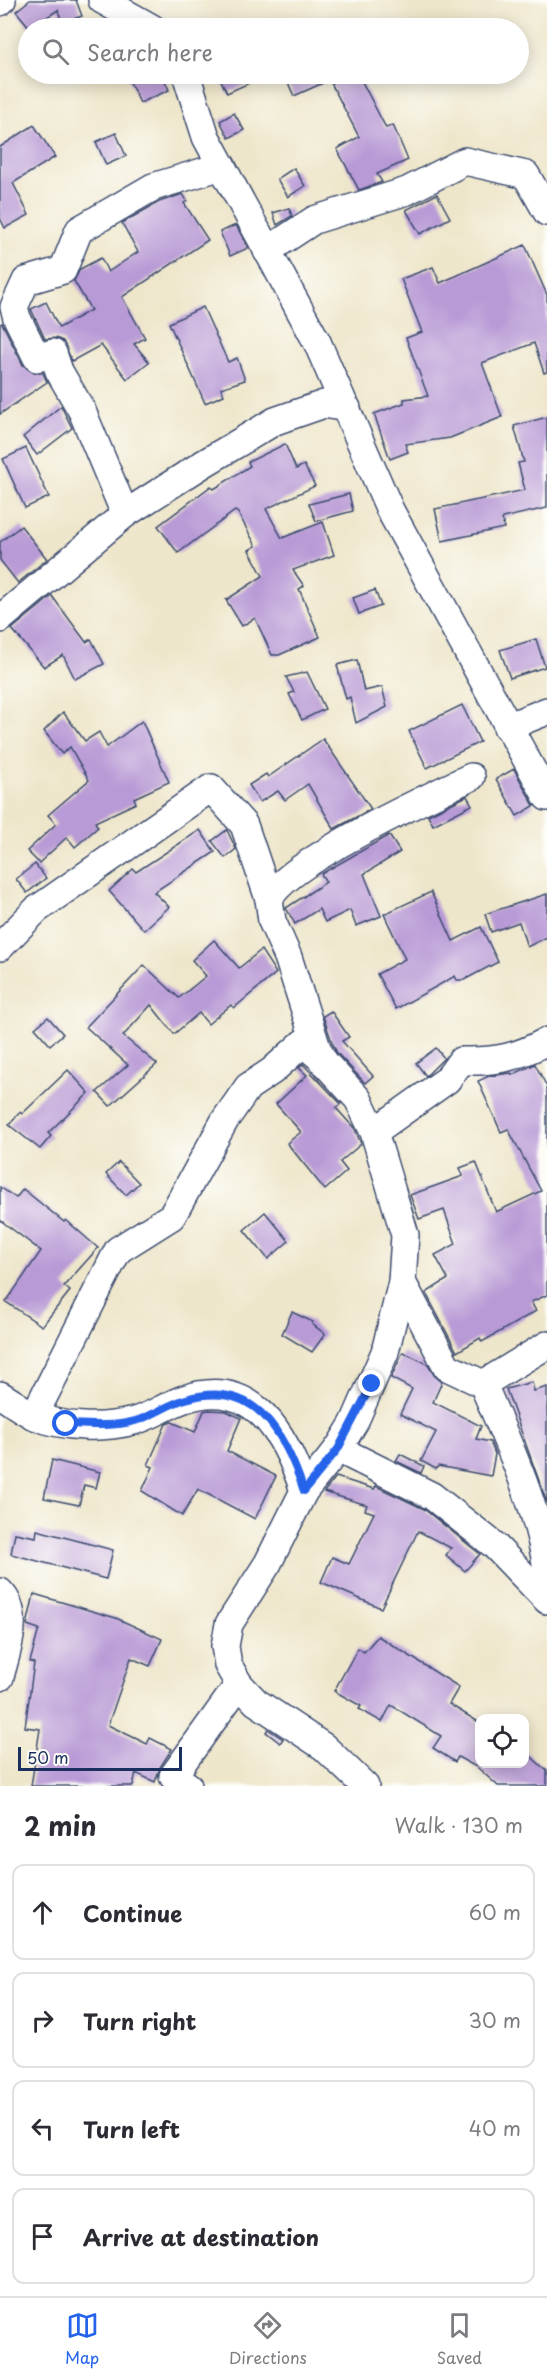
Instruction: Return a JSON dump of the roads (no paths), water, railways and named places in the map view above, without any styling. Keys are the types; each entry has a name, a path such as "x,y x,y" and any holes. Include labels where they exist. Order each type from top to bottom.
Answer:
{"street":[{"path":"102,0 134,18"},
{"path":"189,84 206,137 317,342 390,510 547,797"},
{"path":"267,251 314,220 407,191 465,161 526,175 547,212"},
{"path":"125,514 82,411 59,371 53,353 37,358 14,307 26,282 63,270 79,230 153,187 222,166"},
{"path":"0,619 125,514 275,421 324,404 346,408"},
{"path":"507,727 547,711"},
{"path":"269,899 273,891 305,866 396,813 471,777"},
{"path":"0,947 36,910 211,788 244,825 269,899 272,921 288,957 312,1037 324,1062"},
{"path":"374,1132 447,1080 460,1061 493,1062 526,1053 547,1041"},
{"path":"34,1416 118,1250 172,1216 225,1120 248,1087 272,1071 303,1043 358,1098 374,1132 405,1234 402,1282 385,1352 354,1423 338,1449 304,1491 268,1563 229,1624 225,1646 228,1665 239,1684 256,1702 324,1747 365,1786"},
{"path":"402,1282 447,1367 483,1384 529,1494 547,1569"},
{"path":"483,1384 547,1345"},
{"path":"0,1395 34,1416 66,1424 94,1426 132,1421 184,1399 207,1394 250,1402 264,1413 274,1427 296,1466 304,1491"},
{"path":"338,1449 432,1496 494,1545 547,1600"},
{"path":"0,1592 10,1612 11,1631 0,1677"},
{"path":"188,1786 173,1776 239,1684"}]}
